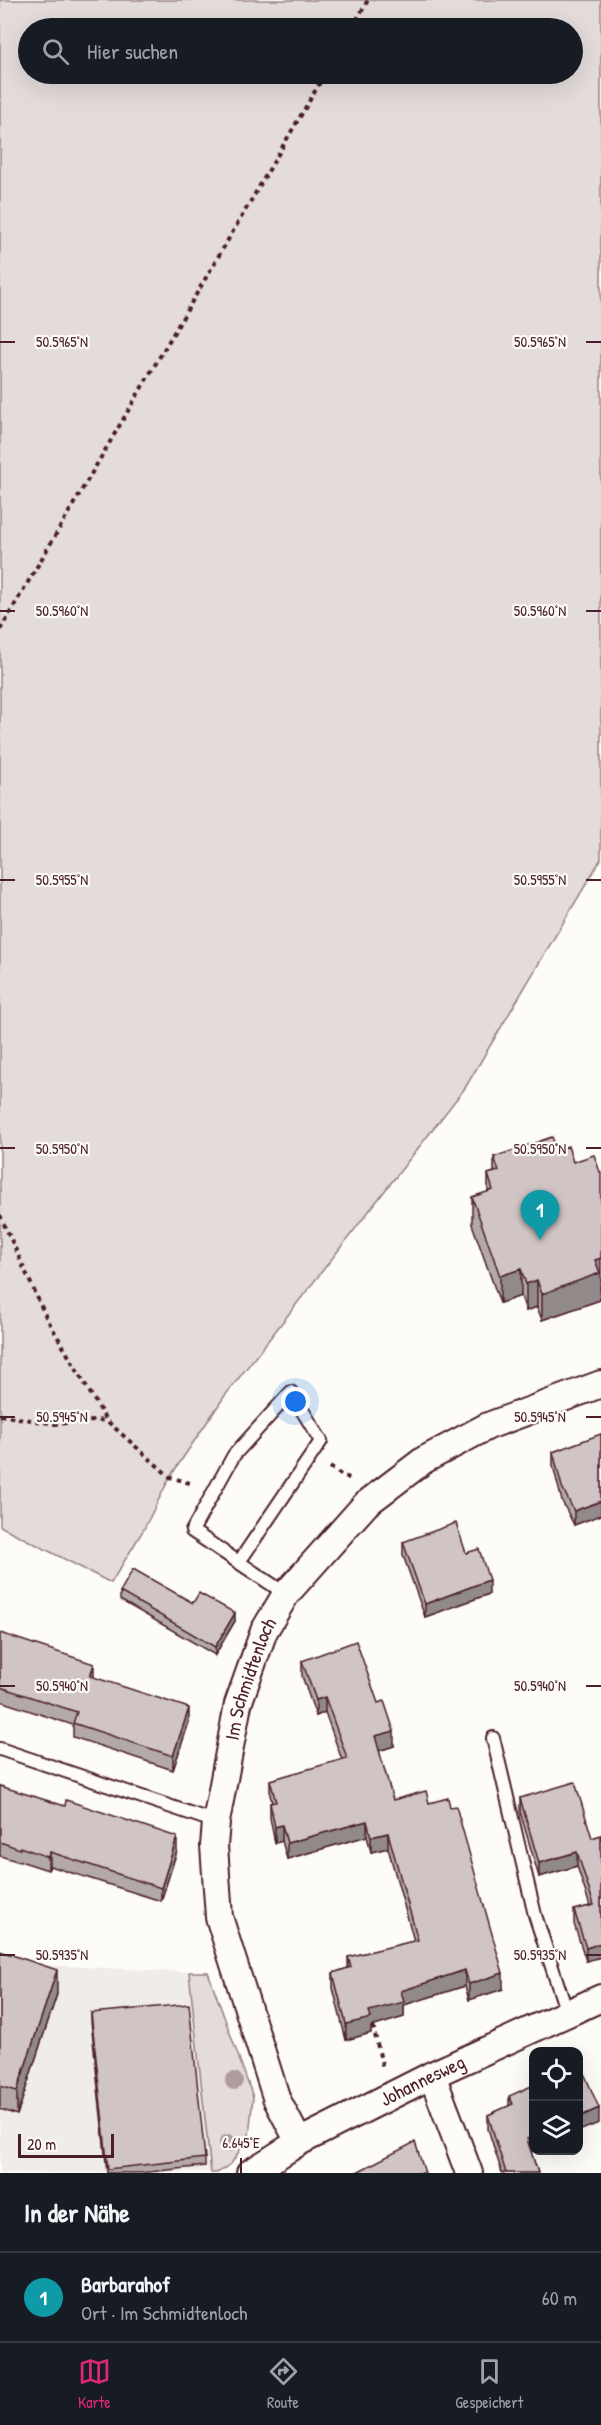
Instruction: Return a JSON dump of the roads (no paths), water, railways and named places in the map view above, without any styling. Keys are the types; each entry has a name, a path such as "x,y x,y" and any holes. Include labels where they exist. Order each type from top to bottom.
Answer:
{"street":[{"name":"Im Schmidtenloch","path":"299,2142 277,2100 219,1917 214,1846 216,1822 238,1704 264,1631 285,1594 366,1504 424,1460 489,1426 601,1384"},
{"name":"Johannesweg","path":"250,2173 299,2142 432,2075 601,1998"},
{"path":"432,2075 469,2173"}],"lane":[{"path":"239,1562 321,1441 291,1392 234,1455 192,1531 285,1594"},
{"path":"493,1738 535,1915 567,2013"},
{"path":"0,1749 216,1822"}],"place":[{"name":"Barbarahof","path":"540,1240"}]}
